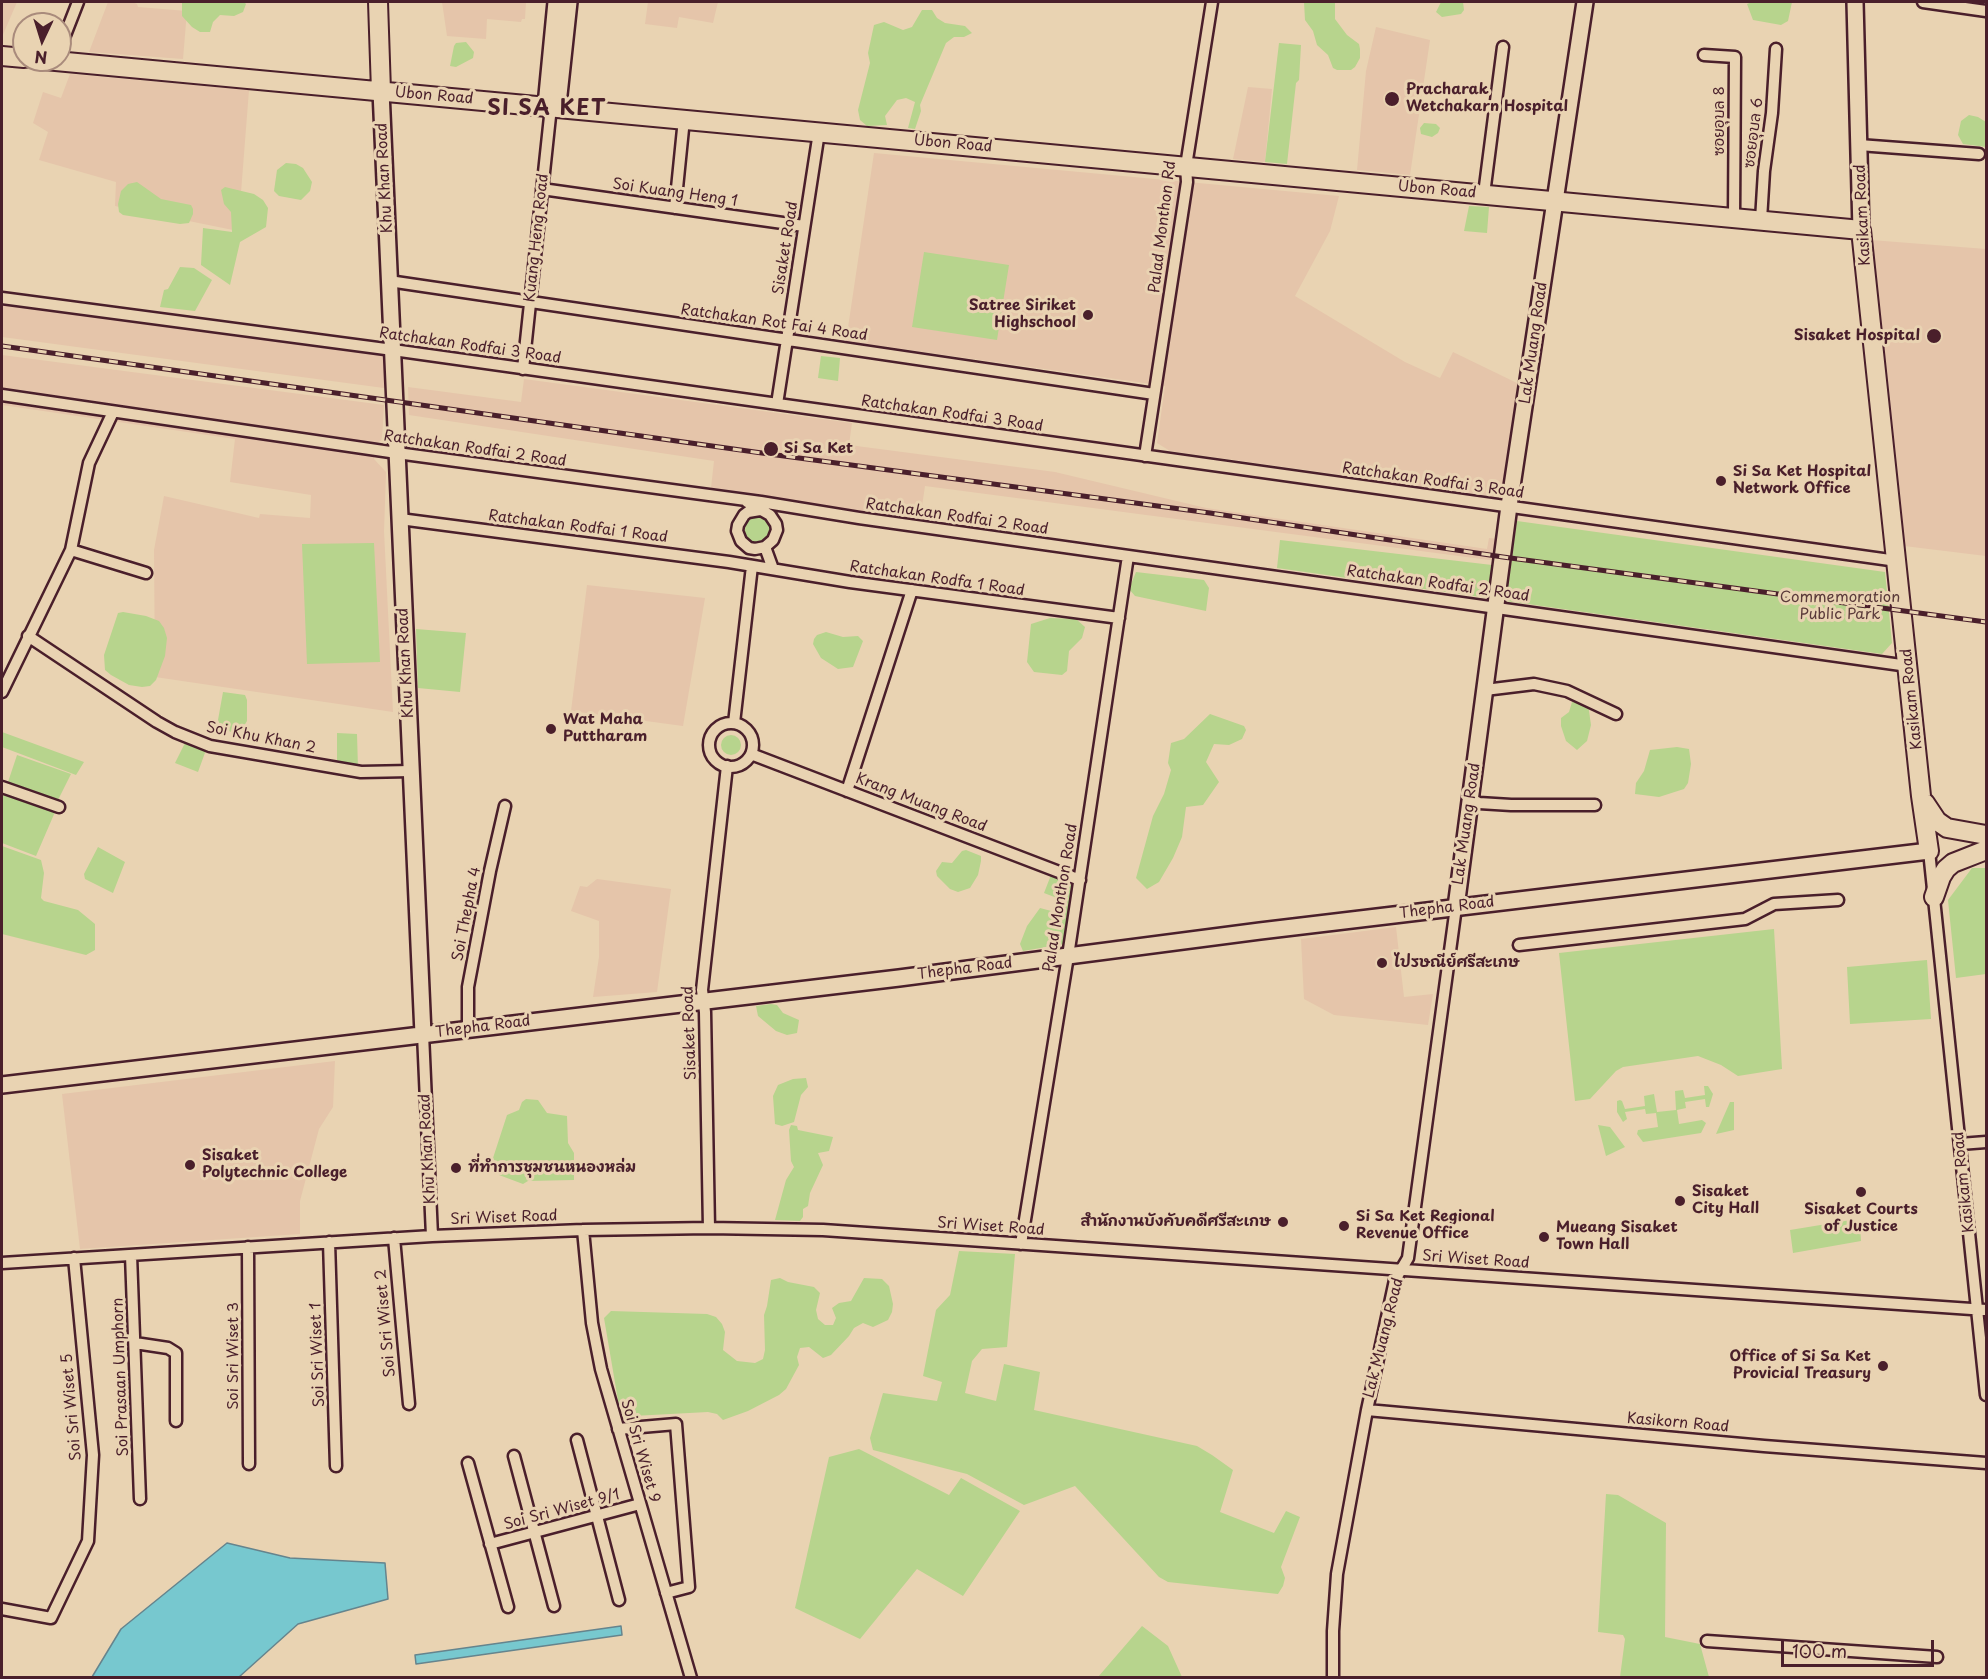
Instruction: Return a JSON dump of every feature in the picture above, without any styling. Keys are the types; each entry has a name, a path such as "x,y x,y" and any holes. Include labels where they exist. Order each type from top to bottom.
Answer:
{"main road":[{"path":"378,2 381,91"},
{"name":"Kuang Heng Road","path":"551,106 547,95 556,2"},
{"name":"Kuang Heng Road","path":"551,106 559,95 568,2"},
{"name":"Lak Muang Road","path":"1456,907 1509,506 1585,2"},
{"name":"Kasikam Road","path":"1855,2 1861,230 1921,796 1929,851"},
{"name":"Ubon Road","path":"72,59 381,91 1861,230"},
{"name":"Khu Khan Road","path":"381,91 423,1034"},
{"path":"1921,796 1937,821 1947,828 1986,835"},
{"path":"1929,851 1947,840 1986,835"},
{"path":"1929,851 1986,849"},
{"path":"1934,897 1946,869 1953,863 1986,849"},
{"name":"Thepha Road","path":"2,1085 1929,851"}],"street":[{"path":"72,16 78,2"},
{"name":"Palad Monthon Rd","path":"1145,456 1212,2"},
{"path":"1923,2 1986,11"},
{"path":"1484,194 1503,47"},
{"name":"ซอยอุบล 6","path":"1761,220 1776,49"},
{"name":"ซอยอุบล 8","path":"1704,55 1735,57 1734,218"},
{"name":"Kuang Heng Road","path":"523,369 551,106"},
{"path":"675,208 684,119"},
{"name":"Sisaket Road","path":"777,404 819,132"},
{"path":"1859,145 1978,154"},
{"name":"Soi Kuang Heng 1","path":"542,189 804,226"},
{"name":"Ratchakan Rot Fai 4 Road","path":"389,281 1154,394"},
{"name":"Ratchakan Rodfai 3 Road","path":"2,298 393,350 1897,561"},
{"name":"Ratchakan Rodfai 2 Road","path":"2,395 397,453 743,500 760,506 792,508 1908,666"},
{"path":"2,692 71,550 89,463 113,412"},
{"path":"760,506 776,524 776,535 770,544 755,549 745,545 737,531 740,520 748,512 760,506"},
{"path":"776,524 792,508"},
{"name":"Ratchakan Rodfai 1 Road","path":"400,519 752,566"},
{"path":"729,562 745,545"},
{"path":"765,547 773,569"},
{"path":"71,550 146,573"},
{"name":"Palad Monthon Road","path":"1021,1244 1080,880 1128,556"},
{"path":"734,723 752,566"},
{"name":"Ratchakan Rodfa 1 Road","path":"752,566 850,582 1119,618"},
{"path":"847,791 912,590"},
{"name":"Soi Khu Khan 2","path":"28,636 157,722 210,746 361,772 411,771"},
{"path":"1485,690 1534,684 1567,691 1616,714"},
{"path":"734,723 743,727 750,734 753,744 751,754 741,764 727,766 718,762 711,755 709,746 715,730 720,726 734,723"},
{"name":"Krang Muang Road","path":"751,754 1080,880"},
{"name":"Sisaket Road","path":"709,1228 702,990 727,766"},
{"path":"2,787 59,807"},
{"path":"1471,799 1479,803 1511,805 1595,805"},
{"name":"Soi Thepha 4","path":"468,1029 468,987 505,806"},
{"name":"Kasikam Road","path":"1929,851 1960,1144 1982,1310 1986,1395"},
{"path":"1519,945 1745,919 1774,904 1838,900"},
{"name":"Lak Muang Road","path":"1333,1677 1337,1574 1366,1410 1395,1280 1408,1258 1456,907"},
{"name":"Khu Khan Road","path":"423,1034 432,1236"},
{"path":"1960,1144 1986,1142"},
{"name":"Sri Wiset Road","path":"2,1263 432,1236 709,1228 823,1230 1982,1310"},
{"name":"Soi Sri Wiset 9","path":"583,1230 592,1323 601,1369 691,1677"},
{"name":"Soi Sri Wiset 2","path":"394,1238 409,1404"},
{"name":"Soi Sri Wiset 1","path":"329,1242 336,1466"},
{"name":"Soi Sri Wiset 3","path":"248,1247 249,1464"},
{"name":"Soi Prasaan Umphorn","path":"131,1255 140,1499"},
{"name":"Soi Sri Wiset 5","path":"2,1609 51,1618 88,1541 93,1455 74,1258"},
{"path":"135,1343 168,1348 176,1353 176,1421"},
{"name":"Kasikorn Road","path":"1366,1410 1754,1445 1986,1463"},
{"path":"618,1429 676,1424 689,1587 666,1593"},
{"path":"577,1440 619,1600"},
{"path":"514,1456 554,1606"},
{"path":"468,1463 508,1606"},
{"name":"Soi Sri Wiset 9/1","path":"490,1544 640,1504"},
{"path":"1707,1641 1937,1657"}],"shaded area":[{"path":"2,2 17,2 12,12 2,37"},
{"path":"108,2 132,2 138,7 187,11 183,59 89,52"},
{"path":"442,2 526,2 525,19 521,22 487,19 486,39 447,36"},
{"path":"648,2 718,2 713,23 679,17 677,28 645,24"},
{"name":"Pracharak Wetchakarn Hospital","path":"1376,27 1430,40 1410,175 1357,170 1366,71"},
{"path":"70,74 249,90 238,231 115,206 116,182 39,160 48,132 33,123 43,92 61,98"},
{"path":"1248,87 1272,89 1265,162 1233,159"},
{"name":"Satree Siriket Highschool","path":"874,153 1339,196 1330,231 1295,296 1405,362 1440,378 1453,352 1519,384 1503,489 1493,496 1170,451 1157,443 1165,386 846,341"},
{"name":"Sisaket Hospital","path":"1871,240 1986,249 1986,556 1904,546"},
{"path":"2,302 386,354 384,388 2,337"},
{"path":"2,355 384,405 382,440 375,444 374,459 386,472 384,531 393,712 155,677 154,550 164,496 259,518 260,514 310,518 311,495 230,482 235,439 2,405"},
{"path":"524,379 852,423 849,445 1055,472 1206,508 1487,549 1489,538 1499,539 1497,561 925,486 920,520 711,488 714,461 409,415 408,387 521,402"},
{"path":"587,585 705,598 683,726 571,711"},
{"path":"597,879 671,889 657,992 593,997 599,957 599,921 571,911 580,886 587,887"},
{"path":"1396,927 1404,997 1433,994 1428,1025 1334,1015 1304,999 1301,939"},
{"name":"Sisaket Polytechnic College","path":"335,1061 333,1107 319,1129 300,1201 300,1234 80,1249 62,1094"}],"green space":[{"path":"182,2 244,2 246,4 243,12 234,16 220,15 213,22 210,32 200,32 182,16"},
{"path":"1304,2 1335,2 1335,19 1347,35 1359,44 1360,58 1351,70 1333,68 1328,55 1317,45 1313,31 1305,20"},
{"path":"1441,2 1463,2 1464,10 1461,14 1442,17 1436,12"},
{"path":"1792,2 1788,21 1781,25 1753,20 1747,4"},
{"path":"922,10 932,10 937,18 945,23 965,26 972,33 964,37 954,37 946,43 920,105 921,111 915,129 908,128 915,102 906,98 897,100 885,116 887,125 867,126 860,120 858,110 870,63 868,53 874,25 884,22 903,30 912,27"},
{"path":"466,42 474,52 473,58 456,67 450,66 456,43"},
{"path":"1279,43 1301,45 1299,80 1296,83 1287,164 1265,162"},
{"path":"1969,115 1986,122 1986,147 1963,144 1958,135 1961,121"},
{"path":"1424,123 1436,124 1440,128 1438,133 1432,137 1421,134 1420,128"},
{"path":"286,163 296,164 303,168 312,182 310,191 301,200 279,196 274,191 277,170"},
{"path":"137,182 161,199 191,205 193,214 189,223 180,224 123,215 119,212 121,191 128,184"},
{"path":"225,187 254,194 263,200 268,208 266,227 240,242 230,285 201,265 203,228 232,232 231,212 224,204 221,190"},
{"path":"1469,206 1489,207 1487,233 1464,231"},
{"path":"924,252 1009,265 997,340 912,327"},
{"path":"180,267 194,268 212,280 195,311 160,307 164,290 168,289"},
{"path":"821,356 840,358 838,381 818,378"},
{"path":"758,517 767,521 771,530 767,539 758,543 749,539 745,530 749,521"},
{"name":"Commemoration Public Park","path":"1517,521 1885,572 1892,643 1882,654 1506,601"},
{"path":"1280,540 1492,565 1488,598 1277,568"},
{"path":"374,543 380,662 307,664 302,544"},
{"path":"1136,572 1204,580 1209,588 1206,611 1135,596 1129,589"},
{"path":"123,612 159,621 164,628 167,638 165,656 156,680 150,686 129,685 105,670 104,655 118,613"},
{"path":"1050,618 1076,619 1085,627 1082,638 1069,651 1067,671 1062,675 1034,672 1027,662 1031,624"},
{"path":"416,629 466,633 460,692 418,688"},
{"path":"826,632 843,637 858,636 863,641 853,667 838,669 821,658 813,644 817,635"},
{"path":"223,692 245,695 247,721 241,731 233,733 221,727 218,720"},
{"path":"1572,702 1588,704 1591,725 1587,741 1577,750 1566,741 1561,726 1561,718 1569,712"},
{"path":"1210,714 1244,726 1246,730 1242,739 1229,745 1214,744 1206,762 1219,782 1203,805 1186,807 1182,837 1173,858 1159,882 1147,889 1136,878 1153,816 1164,794 1171,770 1168,763 1171,743 1184,739"},
{"path":"2,732 84,762 76,775 2,747"},
{"path":"337,733 357,734 358,768 337,766"},
{"path":"731,735 738,738 741,745 738,752 731,755 724,752 721,745 724,738"},
{"path":"185,743 206,750 198,772 175,763"},
{"path":"1677,747 1689,749 1691,764 1688,783 1684,789 1659,797 1635,794 1636,783 1644,771 1650,750"},
{"path":"17,755 71,774 58,800 8,782"},
{"path":"2,793 55,812 36,856 2,843"},
{"path":"2,846 41,860 44,873 41,898 44,901 78,910 95,924 95,950 86,955 2,934"},
{"path":"98,847 125,862 113,893 85,879 84,874"},
{"path":"966,850 981,856 981,861 978,875 970,888 958,892 950,889 937,876 936,871 942,862 952,863 962,851"},
{"path":"1972,868 1986,868 1986,974 1956,978 1948,900"},
{"path":"1051,875 1070,884 1074,889 1064,944 1023,951 1020,944 1027,926 1040,908 1055,912 1059,901 1044,893"},
{"path":"1774,929 1782,1069 1738,1076 1721,1065 1698,1056 1623,1067 1616,1071 1590,1099 1575,1101 1559,953"},
{"path":"1927,960 1931,1019 1850,1024 1847,967"},
{"path":"777,1005 783,1013 799,1020 797,1033 787,1035 776,1031 758,1016 756,1006"},
{"path":"806,1078 808,1087 801,1095 794,1122 782,1126 775,1124 773,1096 778,1085 793,1079"},
{"path":"1704,1086 1708,1086 1713,1094 1709,1107 1706,1107 1705,1099 1685,1102 1686,1108 1677,1110 1679,1124 1702,1120 1706,1123 1701,1133 1643,1142 1637,1134 1638,1130 1658,1127 1656,1113 1646,1114 1645,1109 1625,1112 1627,1119 1623,1122 1617,1112 1617,1101 1622,1101 1625,1109 1645,1106 1644,1096 1654,1094 1657,1112 1676,1110 1675,1091 1683,1090 1685,1098 1705,1095"},
{"path":"526,1099 538,1100 547,1113 567,1116 568,1143 574,1153 574,1180 528,1181 523,1184 499,1175 493,1158 507,1115 519,1110"},
{"path":"1730,1102 1734,1102 1734,1130 1716,1134"},
{"path":"791,1125 797,1126 798,1130 833,1137 829,1151 818,1153 823,1165 800,1221 775,1220 786,1180 794,1167 791,1161 789,1130"},
{"path":"1598,1125 1610,1127 1625,1147 1606,1156"},
{"path":"1851,1220 1860,1224 1861,1241 1793,1253 1790,1230"},
{"path":"959,1251 1015,1254 1007,1347 982,1349 972,1361 965,1393 996,1401 1004,1364 1040,1372 1034,1410 1197,1446 1212,1455 1233,1470 1220,1512 1274,1533 1286,1511 1300,1517 1281,1567 1285,1578 1278,1594 1168,1582 1159,1577 1075,1486 1024,1505 967,1474 873,1450 870,1438 883,1393 937,1401 942,1382 923,1376 936,1310 950,1295"},
{"path":"780,1278 788,1282 814,1287 820,1293 816,1310 818,1319 825,1325 833,1325 836,1318 832,1308 839,1303 851,1301 864,1278 882,1279 889,1286 893,1304 892,1312 888,1320 873,1327 863,1323 854,1328 831,1355 823,1358 809,1347 800,1348 797,1357 799,1365 786,1389 748,1411 723,1420 717,1414 708,1412 633,1416 625,1413 619,1406 604,1318 611,1311 707,1314 716,1317 725,1332 723,1350 737,1361 755,1363 763,1359 765,1350 764,1315 771,1280"},
{"path":"859,1449 949,1495 961,1478 1020,1511 963,1596 917,1569 860,1639 795,1608 829,1457"},
{"path":"1606,1494 1618,1495 1666,1523 1665,1637 1700,1644 1709,1677 1620,1677 1625,1639 1623,1635 1598,1632"},
{"path":"1142,1626 1168,1646 1182,1677 1098,1677"}],"water":[{"path":"227,1543 290,1558 385,1563 388,1599 298,1624 239,1677 92,1677 121,1629"},
{"path":"621,1626 622,1635 416,1664 415,1655"}],"railway":[{"path":"2,346 769,454 1210,513 1503,557 1986,622"}],"place":[{"name":"Pracharak Wetchakarn Hospital","path":"1392,99"},
{"name":"Satree Siriket Highschool","path":"1088,315"},
{"name":"Sisaket Hospital","path":"1934,336"},
{"name":"Si Sa Ket","path":"771,449"},
{"name":"Si Sa Ket Hospital Network Office","path":"1721,481"},
{"name":"Wat Maha Puttharam","path":"551,729"},
{"name":"ไปรษณีย์ศรีสะเกษ","path":"1382,963"},
{"name":"Sisaket Polytechnic College","path":"190,1165"},
{"name":"ที่ทำการชุมชนหนองหล่ม","path":"456,1168"},
{"name":"Sisaket Courts of Justice","path":"1861,1192"},
{"name":"Sisaket City Hall","path":"1680,1201"},
{"name":"สำนักงานบังคับคดีศรีสะเกษ","path":"1283,1222"},
{"name":"Si Sa Ket Regional Revenue Office","path":"1344,1226"},
{"name":"Mueang Sisaket Town Hall","path":"1544,1237"},
{"name":"Office of Si Sa Ket Provicial Treasury","path":"1883,1366"}],"district":[{"name":"SI SA KET","path":"547,109"}]}
